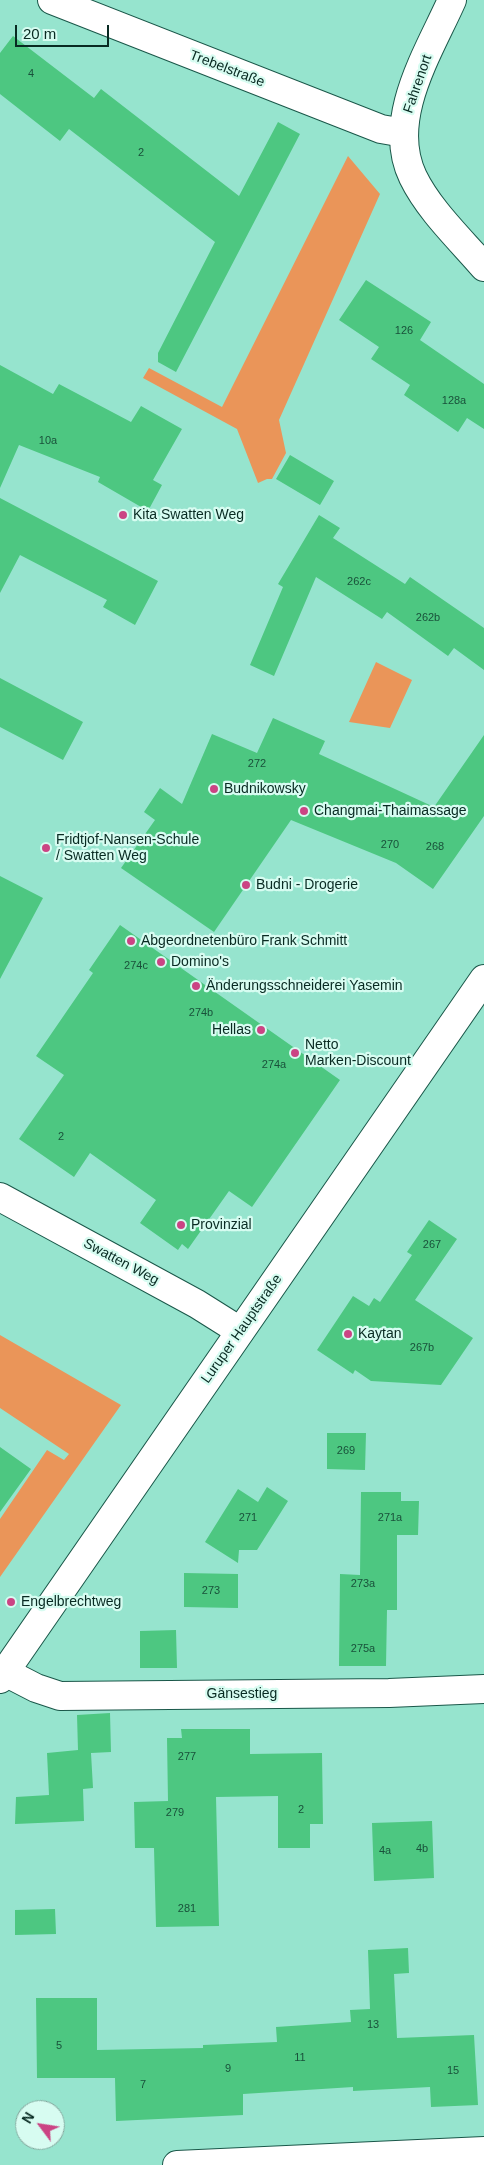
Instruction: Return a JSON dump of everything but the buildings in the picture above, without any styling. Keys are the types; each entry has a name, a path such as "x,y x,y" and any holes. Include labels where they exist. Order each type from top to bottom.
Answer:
{"street":[{"name":"Trebelstraße","path":"52,0 381,129 404,133"},
{"name":"Fahrenort","path":"452,0 412,93 404,133 406,155 413,176 425,198 484,267"},
{"name":"Luruper Hauptstraße","path":"3,1675 484,979"},
{"name":"Swatten Weg","path":"0,1197 181,1295 240,1331"},
{"name":"Gänsestieg","path":"3,1675 60,1696 389,1693 484,1688"},
{"path":"177,2165 484,2151"}],"shaded area":[{"path":"348,156 380,194 279,420 286,453 272,479 258,483 237,429 143,378 149,368 222,407"},
{"path":"376,662 412,680 390,728 349,722"},
{"path":"0,1335 121,1405 0,1577 0,1519 47,1450 64,1460 69,1454 0,1408"}],"place":[{"name":"Kita Swatten Weg","path":"123,515"},
{"name":"Budnikowsky","path":"214,789"},
{"name":"Changmai-Thaimassage","path":"304,811"},
{"name":"Fridtjof-Nansen-Schule / Swatten Weg","path":"46,848"},
{"name":"Budni - Drogerie","path":"246,885"},
{"name":"Abgeordnetenbüro Frank Schmitt","path":"131,941"},
{"name":"Domino's","path":"161,962"},
{"name":"Änderungsschneiderei Yasemin","path":"196,986"},
{"name":"Hellas","path":"261,1030"},
{"name":"Netto Marken-Discount","path":"295,1053"},
{"name":"Provinzial","path":"181,1225"},
{"name":"Kaytan","path":"348,1334"},
{"name":"Engelbrechtweg","path":"11,1602"}]}
